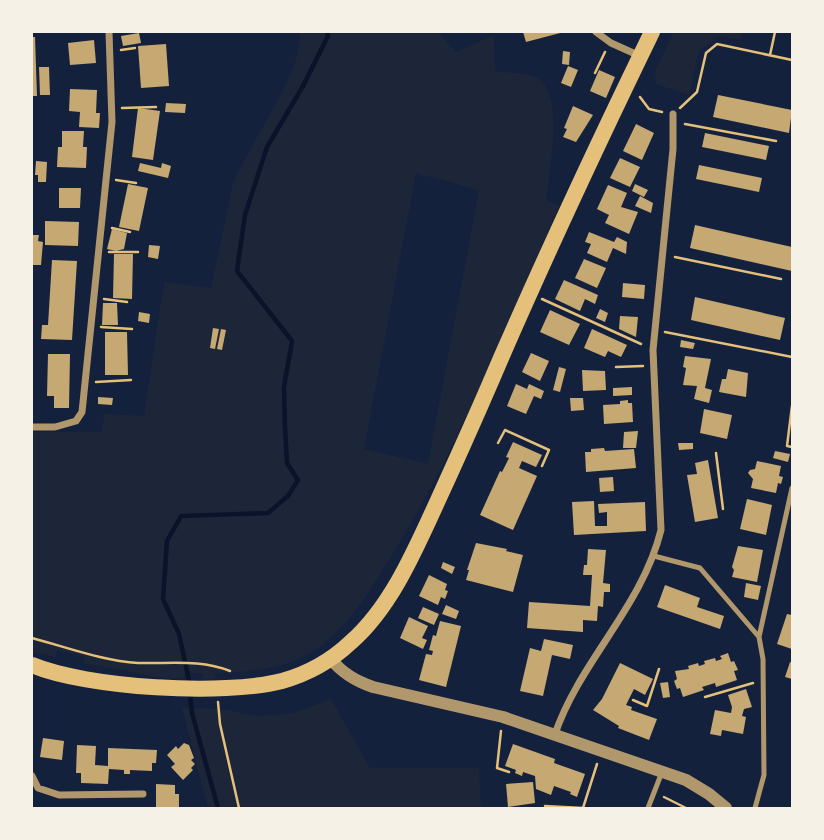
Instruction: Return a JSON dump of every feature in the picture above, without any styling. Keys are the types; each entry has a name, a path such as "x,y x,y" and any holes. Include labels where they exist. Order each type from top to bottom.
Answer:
{"main road":[{"path":"32,665 71,677 164,687 252,687 303,674 351,643 402,574 652,32"}],"street":[{"path":"32,427 54,427 76,421 82,412 112,108 109,32"},
{"path":"596,32 640,56"},
{"path":"555,734 565,707 629,606 654,556 661,530 653,350 674,118"},
{"path":"330,658 352,679 373,687 503,717 663,771 698,787 726,808"},
{"path":"32,776 38,788 59,795 143,794"}],"lane":[{"path":"755,808 764,775 763,680 759,637 793,488"},
{"path":"654,556 700,568 759,637"},
{"path":"648,808 663,771"}],"path":[{"path":"770,55 775,32"},
{"path":"595,73 610,42"},
{"path":"674,118 697,92 706,52 717,44 793,60"},
{"path":"110,51 135,48"},
{"path":"640,97 649,109 674,118 776,141"},
{"path":"112,108 156,107"},
{"path":"106,179 136,183"},
{"path":"102,225 130,232"},
{"path":"99,250 109,253 138,252"},
{"path":"661,255 781,279"},
{"path":"530,294 653,350"},
{"path":"94,298 127,302"},
{"path":"91,326 132,329"},
{"path":"654,331 793,357"},
{"path":"616,367 653,366"},
{"path":"85,381 131,380"},
{"path":"793,406 787,446 793,447"},
{"path":"498,443 505,430 549,450 542,466"},
{"path":"716,453 723,509"},
{"path":"32,638 125,660 207,663 218,666"},
{"path":"633,700 647,706 659,668"},
{"path":"705,697 763,680"},
{"path":"218,706 224,748 239,808"},
{"path":"503,717 497,768 509,772"},
{"path":"545,806 583,808 601,751"},
{"path":"655,792 686,808"}],"shaded area":[{"path":"300,32 438,32 456,52 494,35 495,71 533,76 543,84 550,96 553,113 546,200 559,206 499,344 435,480 411,523 356,610 329,640 318,648 282,665 216,673 215,679 202,680 202,674 185,672 184,679 157,677 83,663 84,656 57,650 55,657 32,652 32,432 101,432 105,414 144,416 164,282 211,288 234,179 287,83 297,57","holes":["416,173 479,190 428,464 364,449"]},
{"path":"674,32 743,32 741,40 720,36 699,51 689,95 656,84 655,71"},
{"path":"331,699 370,768 479,768 481,808 208,808 182,708 220,709 259,716 293,713"}],"building":[{"path":"523,32 564,32 526,42"},
{"path":"139,33 141,43 123,46 121,36"},
{"path":"32,37 35,37 37,96 32,96"},
{"path":"94,40 96,63 70,65 68,43"},
{"path":"166,44 169,86 141,88 138,46"},
{"path":"563,51 570,52 569,65 562,64"},
{"path":"568,66 578,70 571,87 561,83"},
{"path":"39,67 49,67 50,95 40,95"},
{"path":"599,70 615,77 606,98 590,91"},
{"path":"70,89 97,90 96,113 100,113 99,128 79,127 80,112 69,111"},
{"path":"718,95 792,110 789,133 713,117"},
{"path":"166,103 186,104 185,113 165,112"},
{"path":"573,106 593,115 576,142 563,137"},
{"path":"138,108 160,111 153,160 132,157"},
{"path":"636,124 654,133 642,160 623,151"},
{"path":"62,131 84,131 83,147 87,147 86,168 57,167 58,147 62,147"},
{"path":"705,133 769,146 766,160 702,147"},
{"path":"620,158 640,167 630,187 610,178"},
{"path":"36,161 47,162 46,182 38,182 38,175 35,175"},
{"path":"140,163 161,168 162,163 171,166 168,178 138,171"},
{"path":"699,165 762,178 759,192 696,179"},
{"path":"128,184 148,188 139,231 119,227"},
{"path":"635,184 648,190 644,197 632,191"},
{"path":"608,185 627,193 621,207 638,212 629,234 605,223 609,215 597,209"},
{"path":"59,188 81,188 80,208 59,208"},
{"path":"640,196 653,203 651,213 635,206"},
{"path":"45,221 79,222 78,246 45,245"},
{"path":"695,225 792,247 792,271 690,248"},
{"path":"112,229 127,233 124,249 107,249"},
{"path":"589,232 614,242 617,237 627,242 626,254 613,248 607,262 587,253 591,244 585,242"},
{"path":"32,235 39,235 38,241 43,242 41,265 32,265"},
{"path":"149,245 160,246 158,259 148,257"},
{"path":"114,254 133,254 132,299 113,298"},
{"path":"584,259 606,268 597,288 575,278"},
{"path":"52,260 77,261 72,340 41,339 42,325 48,325"},
{"path":"564,280 598,295 595,304 585,299 580,311 555,299"},
{"path":"623,283 645,285 644,299 622,297"},
{"path":"695,297 785,318 780,340 691,320"},
{"path":"103,303 117,303 118,325 102,325"},
{"path":"600,309 608,313 605,322 596,318"},
{"path":"550,310 580,324 569,345 540,332"},
{"path":"139,312 150,314 149,323 138,321"},
{"path":"620,316 638,317 636,337 619,329"},
{"path":"213,328 219,329 215,349 210,348"},
{"path":"221,329 226,330 222,350 217,349"},
{"path":"592,329 627,345 621,357 608,351 605,357 584,348"},
{"path":"105,332 127,332 128,375 105,375"},
{"path":"681,340 695,343 693,349 680,347"},
{"path":"531,353 549,361 540,381 522,372"},
{"path":"48,354 70,354 69,408 54,408 54,396 47,396"},
{"path":"685,356 711,359 705,388 712,390 709,403 694,399 697,386 683,385"},
{"path":"559,367 566,369 560,392 553,390"},
{"path":"728,369 748,373 746,397 719,392"},
{"path":"582,370 605,371 606,390 583,391"},
{"path":"516,384 527,389 529,384 544,391 541,399 534,396 526,414 507,406"},
{"path":"632,387 632,395 613,396 613,388"},
{"path":"98,397 113,398 112,405 98,404"},
{"path":"570,398 583,398 584,410 571,411"},
{"path":"628,400 628,403 632,403 633,422 604,424 603,405 620,404 620,401"},
{"path":"704,409 732,415 727,439 700,433"},
{"path":"638,431 636,448 623,448 624,432"},
{"path":"513,442 542,455 536,467 522,461 519,468 537,476 513,530 480,515 500,471 502,472 509,458 506,457"},
{"path":"678,443 693,443 693,449 679,450"},
{"path":"604,448 605,451 634,449 636,468 586,472 585,452"},
{"path":"775,451 790,454 788,462 773,458"},
{"path":"708,460 718,518 695,522 687,475 697,474 695,463"},
{"path":"757,461 781,466 779,476 783,477 781,484 778,483 776,493 751,488 753,479 748,473 755,469"},
{"path":"613,477 614,491 600,492 599,478"},
{"path":"747,499 772,505 766,535 740,529"},
{"path":"594,501 595,526 607,526 607,512 599,513 598,504 645,502 646,531 574,535 572,502"},
{"path":"476,543 523,555 513,592 466,580"},
{"path":"738,546 763,550 757,582 732,577"},
{"path":"588,549 606,550 603,583 610,584 610,592 604,592 603,607 598,606 597,621 583,620 583,632 527,628 529,602 590,606 592,575 583,575"},
{"path":"443,562 455,567 452,574 441,568"},
{"path":"429,575 447,584 445,599 441,597 438,605 419,596"},
{"path":"746,583 761,586 758,600 744,597"},
{"path":"665,585 700,598 697,607 724,616 720,629 657,607"},
{"path":"446,605 459,611 456,619 442,614"},
{"path":"423,607 439,614 434,625 418,618"},
{"path":"787,614 792,615 792,649 777,644"},
{"path":"409,617 428,626 422,638 427,640 423,649 400,638"},
{"path":"440,621 461,626 446,687 419,680 426,654 432,655 433,651 429,650"},
{"path":"544,639 573,645 570,659 552,655 543,696 520,691 530,648 541,651"},
{"path":"728,653 738,670 734,671 737,680 716,687 715,683 702,687 704,690 683,697 674,681 677,679 675,671 689,669 688,666 698,663 699,666 705,664 704,661 715,658 716,661 722,659 720,656"},
{"path":"790,662 792,663 792,679 785,677"},
{"path":"620,663 653,679 645,695 634,689 626,705 632,707 631,710 657,719 649,740 618,728 619,726 593,710 602,699"},
{"path":"668,682 670,697 663,698 660,683"},
{"path":"746,689 752,707 744,709 742,716 746,717 743,734 722,730 721,736 710,734 715,710 731,713 728,695"},
{"path":"43,738 64,741 62,760 40,757"},
{"path":"184,743 189,745 194,758 191,760 195,764 183,780 171,767 175,764 167,755 176,746 178,749"},
{"path":"513,744 555,759 554,763 585,774 577,797 554,786 551,795 536,789 535,776 523,772 522,776 515,773 516,770 505,766"},
{"path":"77,745 96,746 95,765 108,766 108,748 157,750 156,763 152,763 152,771 130,770 130,774 124,774 124,770 109,769 108,784 81,783 81,773 76,773"},
{"path":"533,782 535,803 508,807 506,784"},
{"path":"156,784 175,785 175,794 179,794 179,808 156,808"}],"waterway":[{"path":"190,685 179,634 163,599 167,541 181,516 268,513 288,496 298,480 287,463 285,427 284,387 292,341 237,271 245,215 267,147 303,86 328,36 327,32"},
{"path":"190,694 192,713 218,808"}]}
